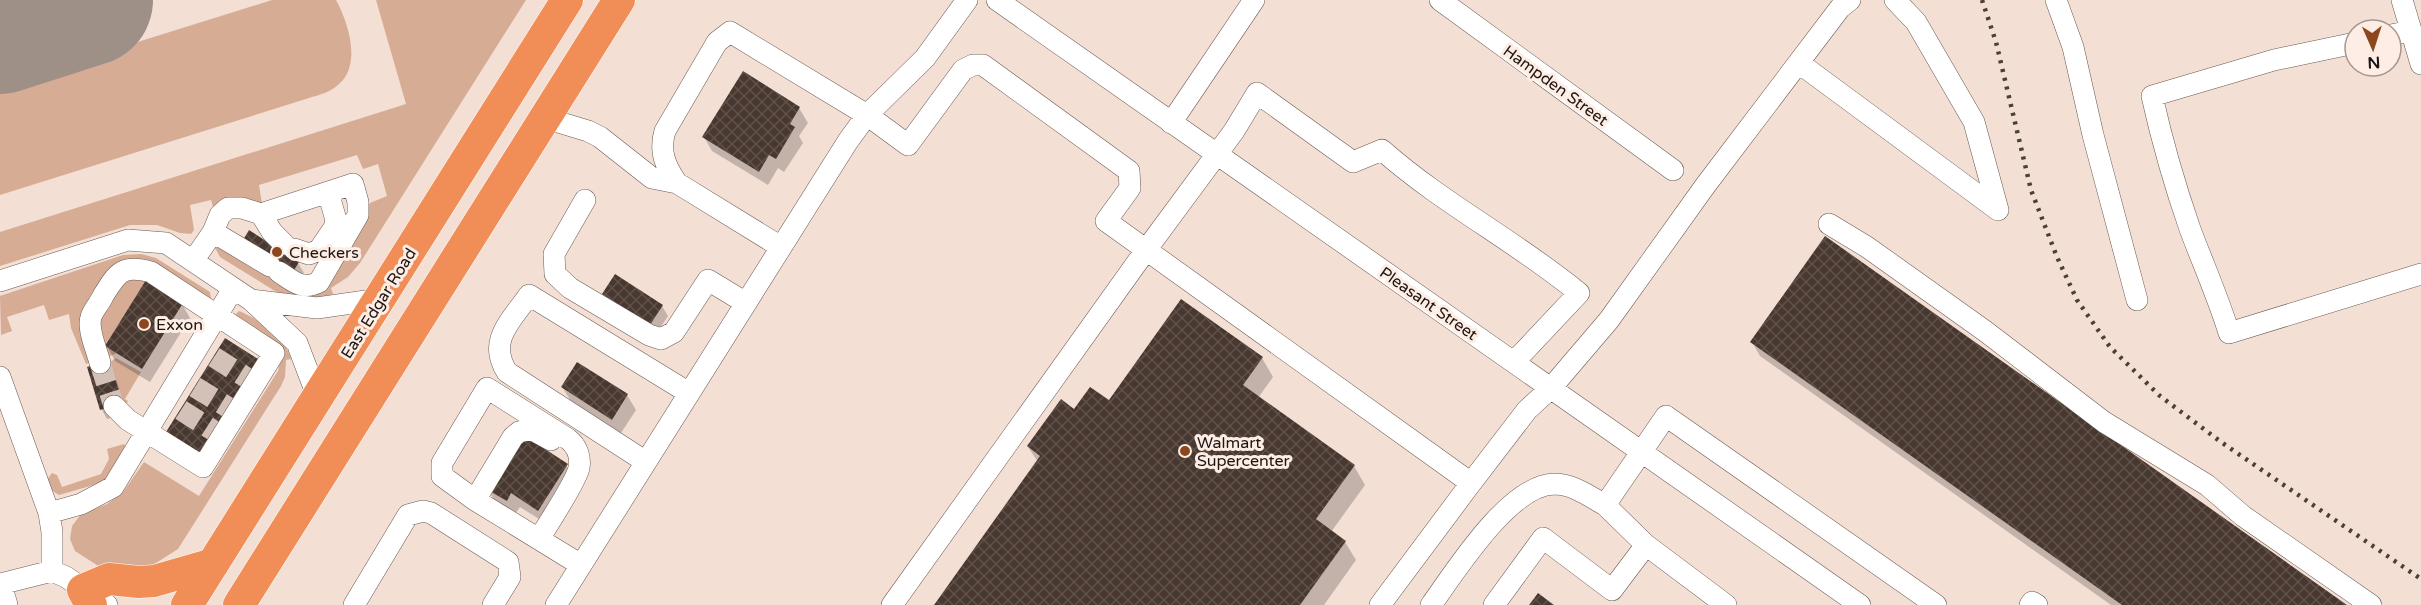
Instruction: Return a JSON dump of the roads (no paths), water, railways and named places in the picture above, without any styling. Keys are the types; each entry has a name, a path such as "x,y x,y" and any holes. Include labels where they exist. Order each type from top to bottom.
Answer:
{"highway":[{"name":"East Edgar Road","path":"187,605 567,0"},
{"path":"239,605 619,0"},
{"path":"257,605 266,562"},
{"path":"94,600 109,579 124,582 154,581 213,564"}],"street":[{"path":"556,605 848,141 867,115 925,58 968,0"},
{"name":"Pleasant Street","path":"997,0 1860,605"},
{"path":"1171,123 1254,0"},
{"name":"Hampden Street","path":"1440,0 1672,170"},
{"path":"1380,605 1527,410 1551,388 1609,320 1840,8 1850,0"},
{"path":"1799,63 1998,210 1974,122 1916,22 1895,0"},
{"path":"2056,0 2073,48 2137,300"},
{"path":"2401,18 2402,0"},
{"path":"677,183 664,160 662,143 672,117 717,42 730,32 867,115 908,145 963,70 973,65 987,66 1129,171 1130,188 1106,220 1471,483"},
{"path":"2403,36 2421,64"},
{"path":"2343,46 2274,60 2152,96 2160,132 2190,229 2216,292 2229,333 2421,274"},
{"path":"892,605 1215,154 1234,131 1257,93 1353,162 1382,150 1423,185 1506,239 1579,293 1514,362"},
{"path":"545,118 588,130 652,178 677,183 781,248"},
{"path":"193,261 213,232 220,215 228,208 242,208 261,214 353,184 358,202 358,215 319,282 311,286 302,287 213,232"},
{"path":"261,214 272,232 289,247 309,254 319,250 334,228 336,220 328,192"},
{"path":"585,200 554,254 555,274 570,288 649,335 661,339 674,332 708,280 746,303"},
{"path":"1829,224 1867,247 1985,331 2104,422 2207,484 2243,516 2371,605"},
{"path":"0,281 128,240 166,243 242,295 297,343 318,398"},
{"path":"100,363 91,326 91,316 116,275 126,269 151,272 274,353 251,381 218,433 203,467 121,415 114,406"},
{"path":"49,513 81,504 113,487 147,432 173,406 188,382 206,352 218,315 242,295 317,308 380,299"},
{"path":"646,462 507,372 500,361 499,341 529,295 689,393"},
{"path":"0,377 49,513 52,532 52,571"},
{"path":"539,539 577,474 579,463 576,448 568,438 487,388 441,466 444,479 475,500 581,565"},
{"path":"1605,505 1666,416 1936,605"},
{"path":"475,500 513,437 519,432 531,429 537,431 566,450 579,463"},
{"path":"1431,605 1477,541 1512,504 1534,489 1554,484 1579,490 1605,505 1646,545 1726,605"},
{"path":"354,605 408,515 423,511 431,513 508,562 511,573 501,602"},
{"path":"1494,605 1543,538 1612,590 1646,545"},
{"path":"7,605 0,584 52,571 66,578 94,600"},
{"path":"2030,605 2032,602 2037,605"}],"tunnel":[{"path":"214,357 247,378"},
{"path":"100,363 114,406"},
{"path":"195,387 229,408"},
{"path":"181,410 214,431"}],"railway":[{"path":"1982,0 1996,42 2031,190 2057,257 2077,300 2110,347 2160,396 2221,442 2421,579"}],"place":[{"name":"Checkers","path":"277,252"},
{"name":"Exxon","path":"144,324"},
{"name":"Walmart Supercenter","path":"1185,451"}]}
